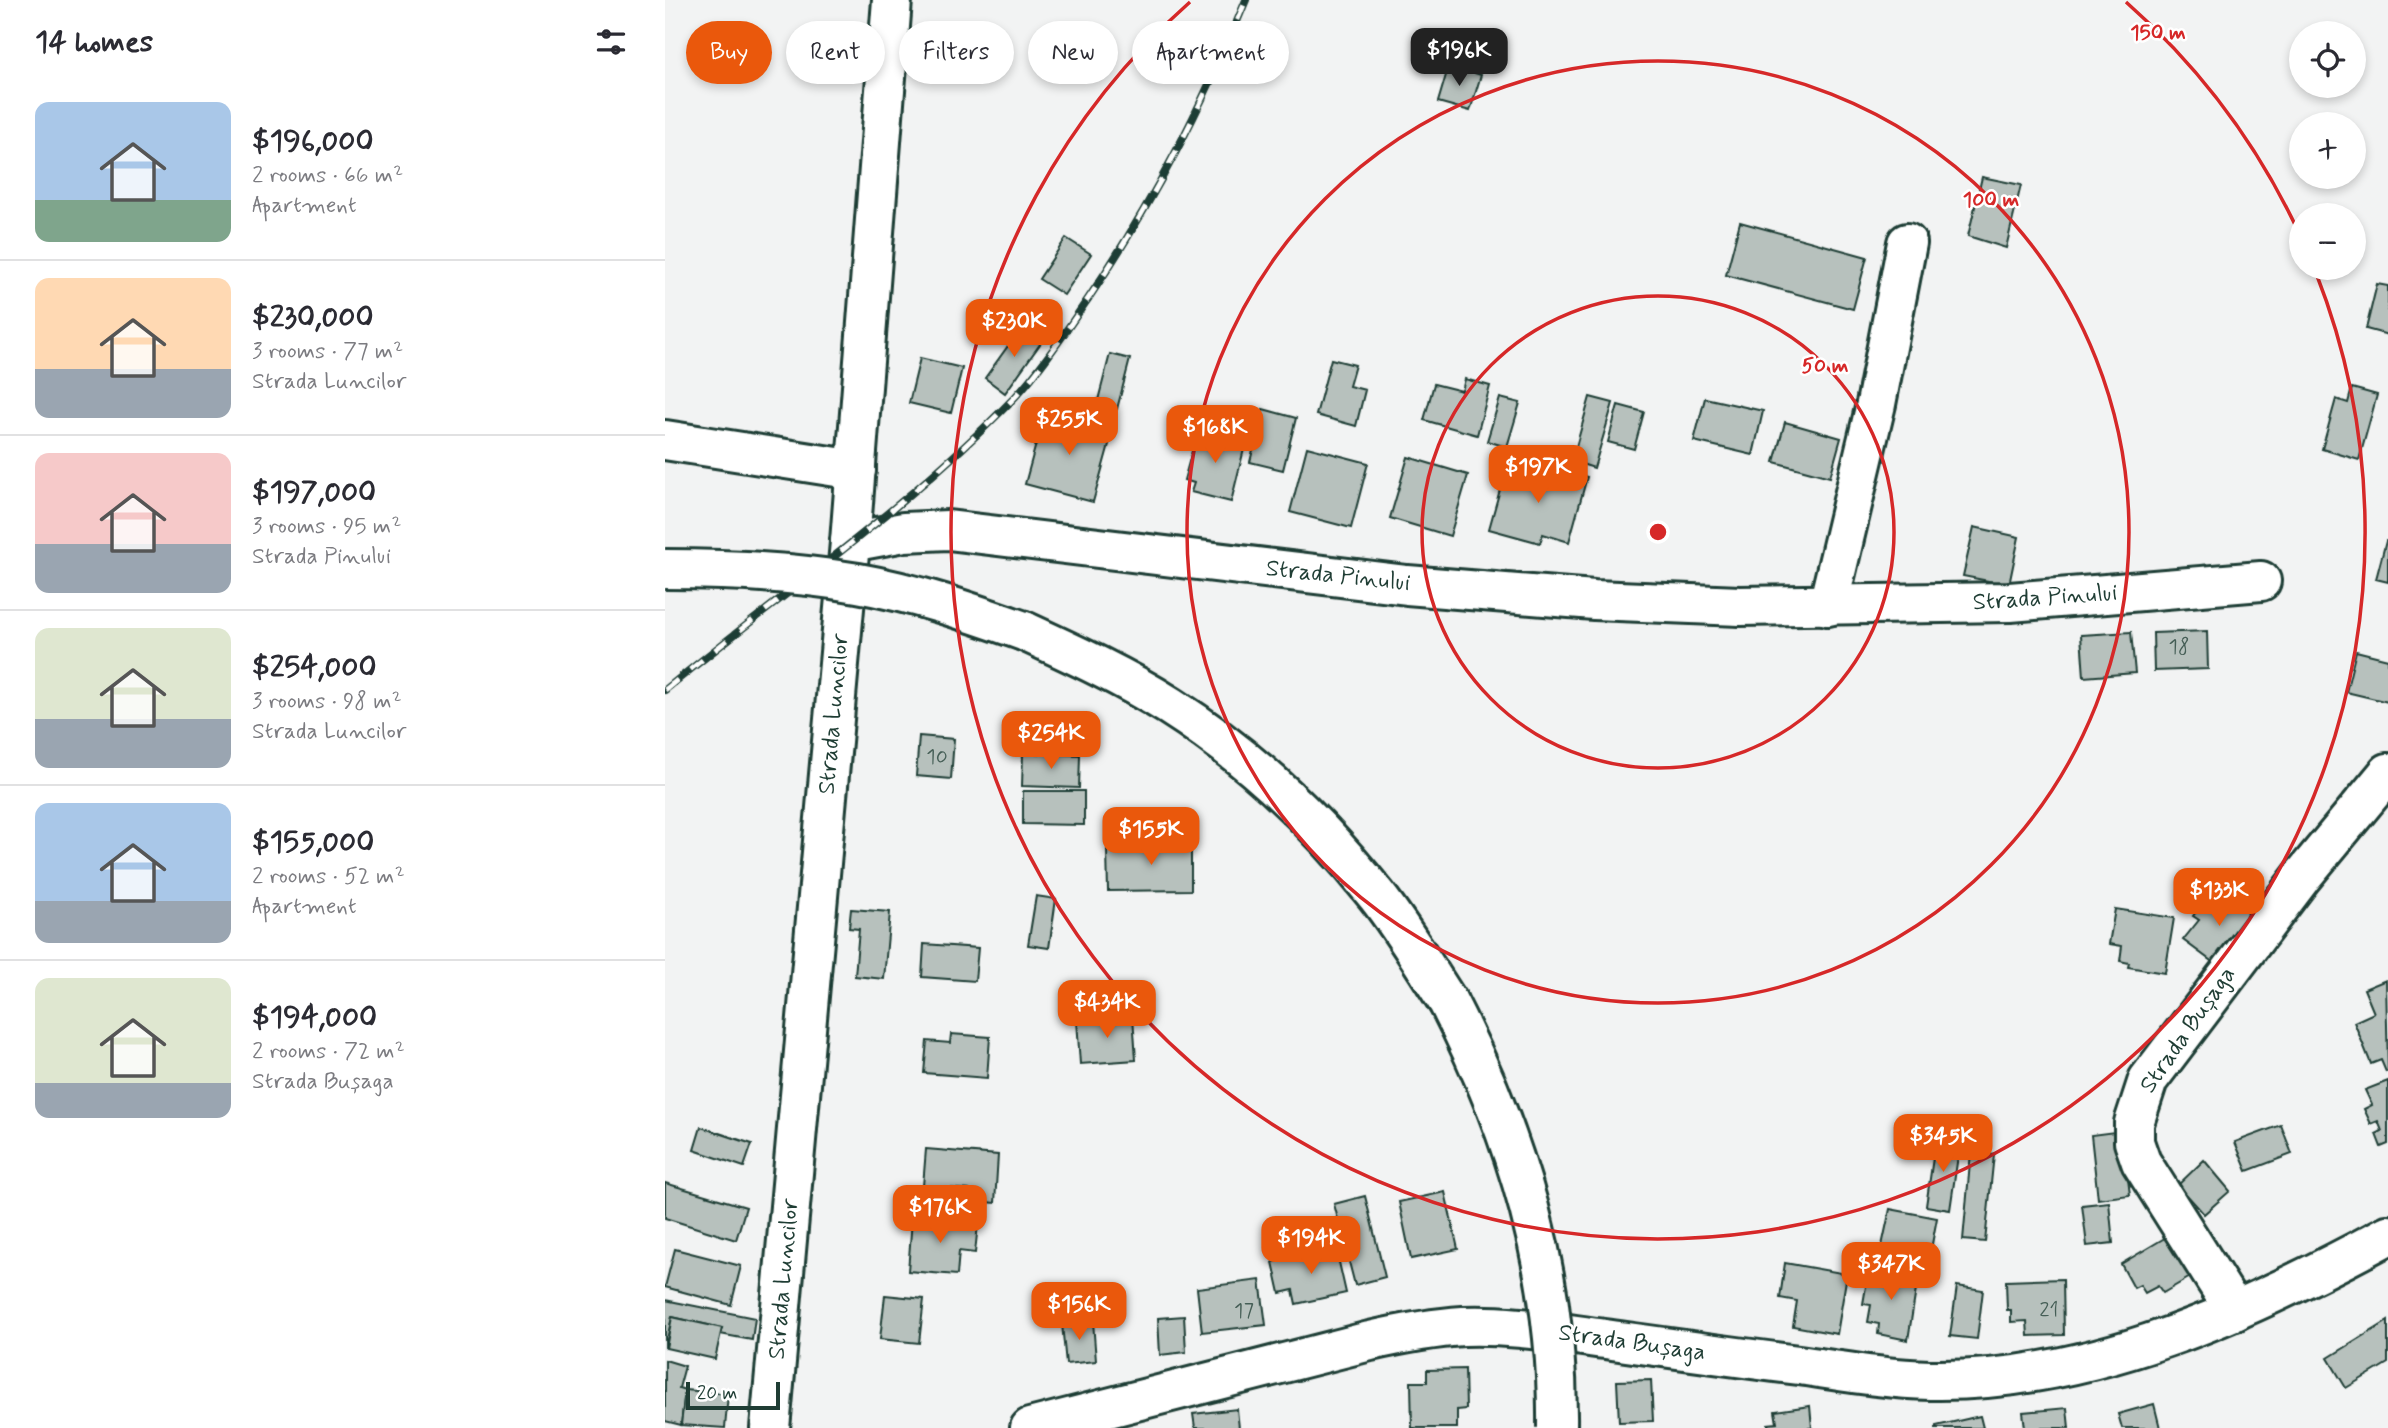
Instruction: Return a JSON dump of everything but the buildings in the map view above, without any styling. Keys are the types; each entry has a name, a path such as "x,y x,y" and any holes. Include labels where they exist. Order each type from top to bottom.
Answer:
{"main road":[{"name":"Strada Luncilor","path":"769,1428 850,542 892,0"},
{"path":"1828,606 1876,404 1907,243"},
{"path":"665,440 856,470"},
{"name":"Strada Pinului","path":"850,542 904,532 948,530 1407,585 1594,600 1828,606 2010,602 2261,581"},
{"path":"665,569 774,573 859,583 933,601 1024,631 1099,665 1171,707 1249,763 1319,829 1378,897 1448,1002 1478,1062 1522,1177 1552,1313 1557,1428"},
{"name":"Strada Bușaga","path":"2235,1311 2141,1162 2134,1142 2138,1103 2148,1080 2176,1040 2301,878 2388,773"},
{"name":"Strada Bușaga","path":"1030,1428 1187,1385 1413,1331 1464,1326 1526,1328 1862,1374 1929,1380 2006,1377 2069,1366 2235,1311 2315,1275 2388,1236"}],"railway":[{"path":"665,690 889,512 975,437 1025,386 1088,299 1155,190 1194,117 1246,0"}]}
